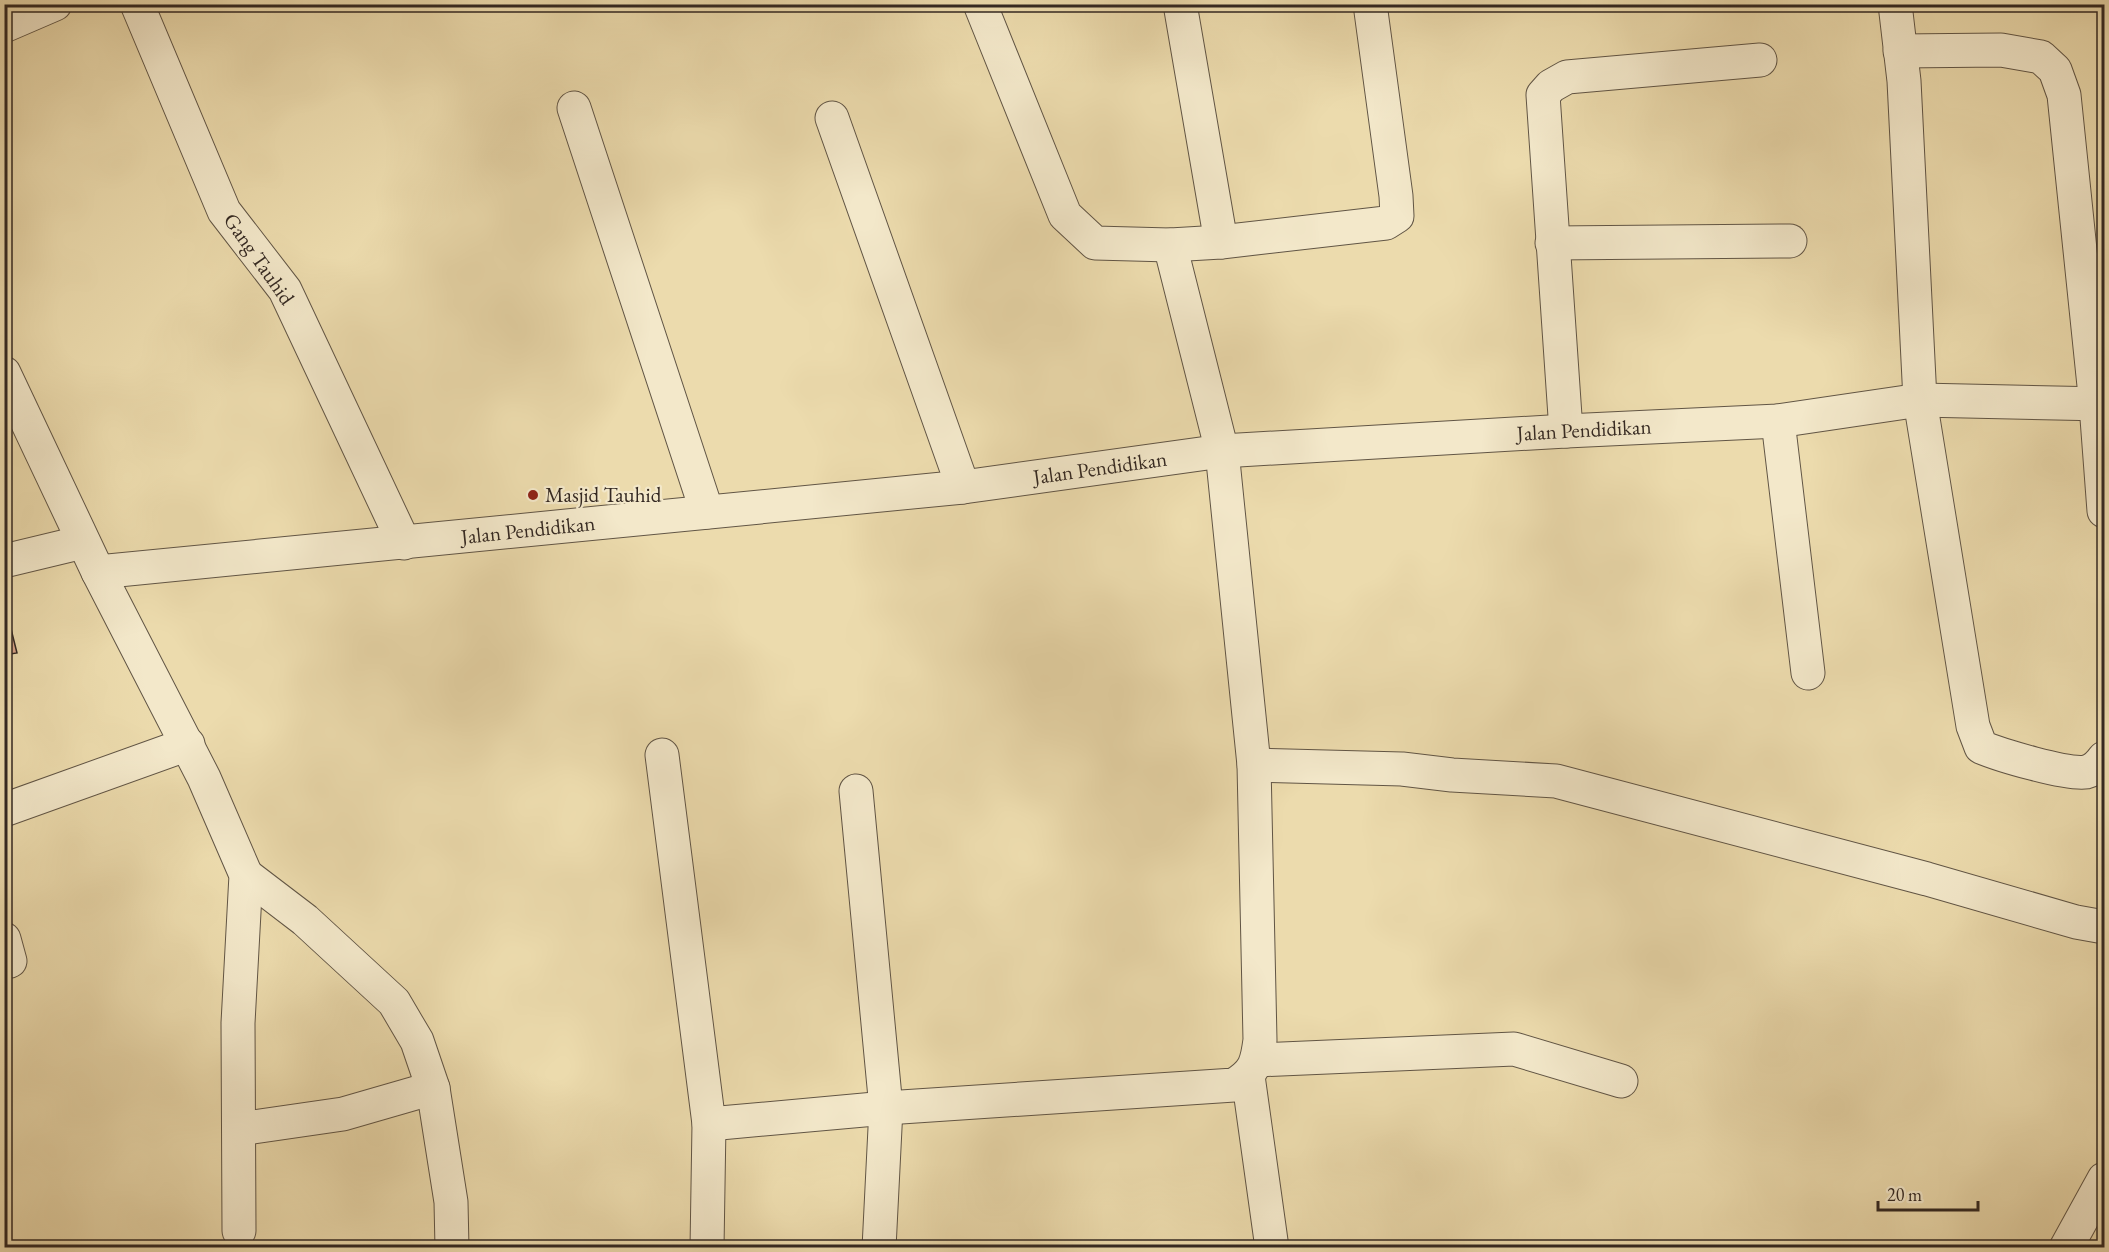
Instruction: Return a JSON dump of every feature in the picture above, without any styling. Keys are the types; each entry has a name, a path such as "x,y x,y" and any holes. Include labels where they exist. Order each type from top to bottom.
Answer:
{"street":[{"path":"4,26 55,4"},
{"name":"Gang Tauhid","path":"137,4 224,211 285,290 404,543"},
{"path":"980,4 1065,215 1095,243 1170,245 1221,242 1386,223 1397,216 1370,4"},
{"path":"1180,4 1221,242"},
{"path":"1895,4 1904,81 1920,400 1973,726 1981,747 1995,753 2073,773 2088,771 2098,766 2104,758"},
{"path":"1900,51 2001,50 2041,57 2055,70 2064,95 2100,404 2104,511"},
{"path":"1566,431 1543,95 1551,86 1567,77 1760,60"},
{"path":"574,108 707,512"},
{"path":"832,118 963,487"},
{"path":"1552,243 1790,241"},
{"path":"1170,245 1222,451 1254,765 1260,1040 1252,1068 1272,1248"},
{"path":"4,373 98,573 188,744 246,875 238,1023 239,1231"},
{"name":"Jalan Pendidikan","path":"98,573 963,487 1222,451 1778,421 1920,400 2100,404"},
{"path":"1778,421 1808,673"},
{"path":"4,561 83,542"},
{"path":"4,810 188,744"},
{"path":"662,755 709,1124 707,1248"},
{"path":"1254,765 1402,769 1452,775 1556,781 1927,879 2076,922 2104,927"},
{"path":"856,791 886,1108 879,1248"},
{"path":"246,875 305,920 394,1002 417,1041 433,1088 451,1202 452,1248"},
{"path":"709,1124 886,1108 1234,1085 1252,1068 1514,1049 1621,1081"},
{"path":"239,1129 343,1114 433,1088"},
{"path":"2066,1248 2103,1183"}],"building":[{"path":"4,601 17,653 4,655"}],"place":[{"name":"Masjid Tauhid","path":"533,495"}]}
